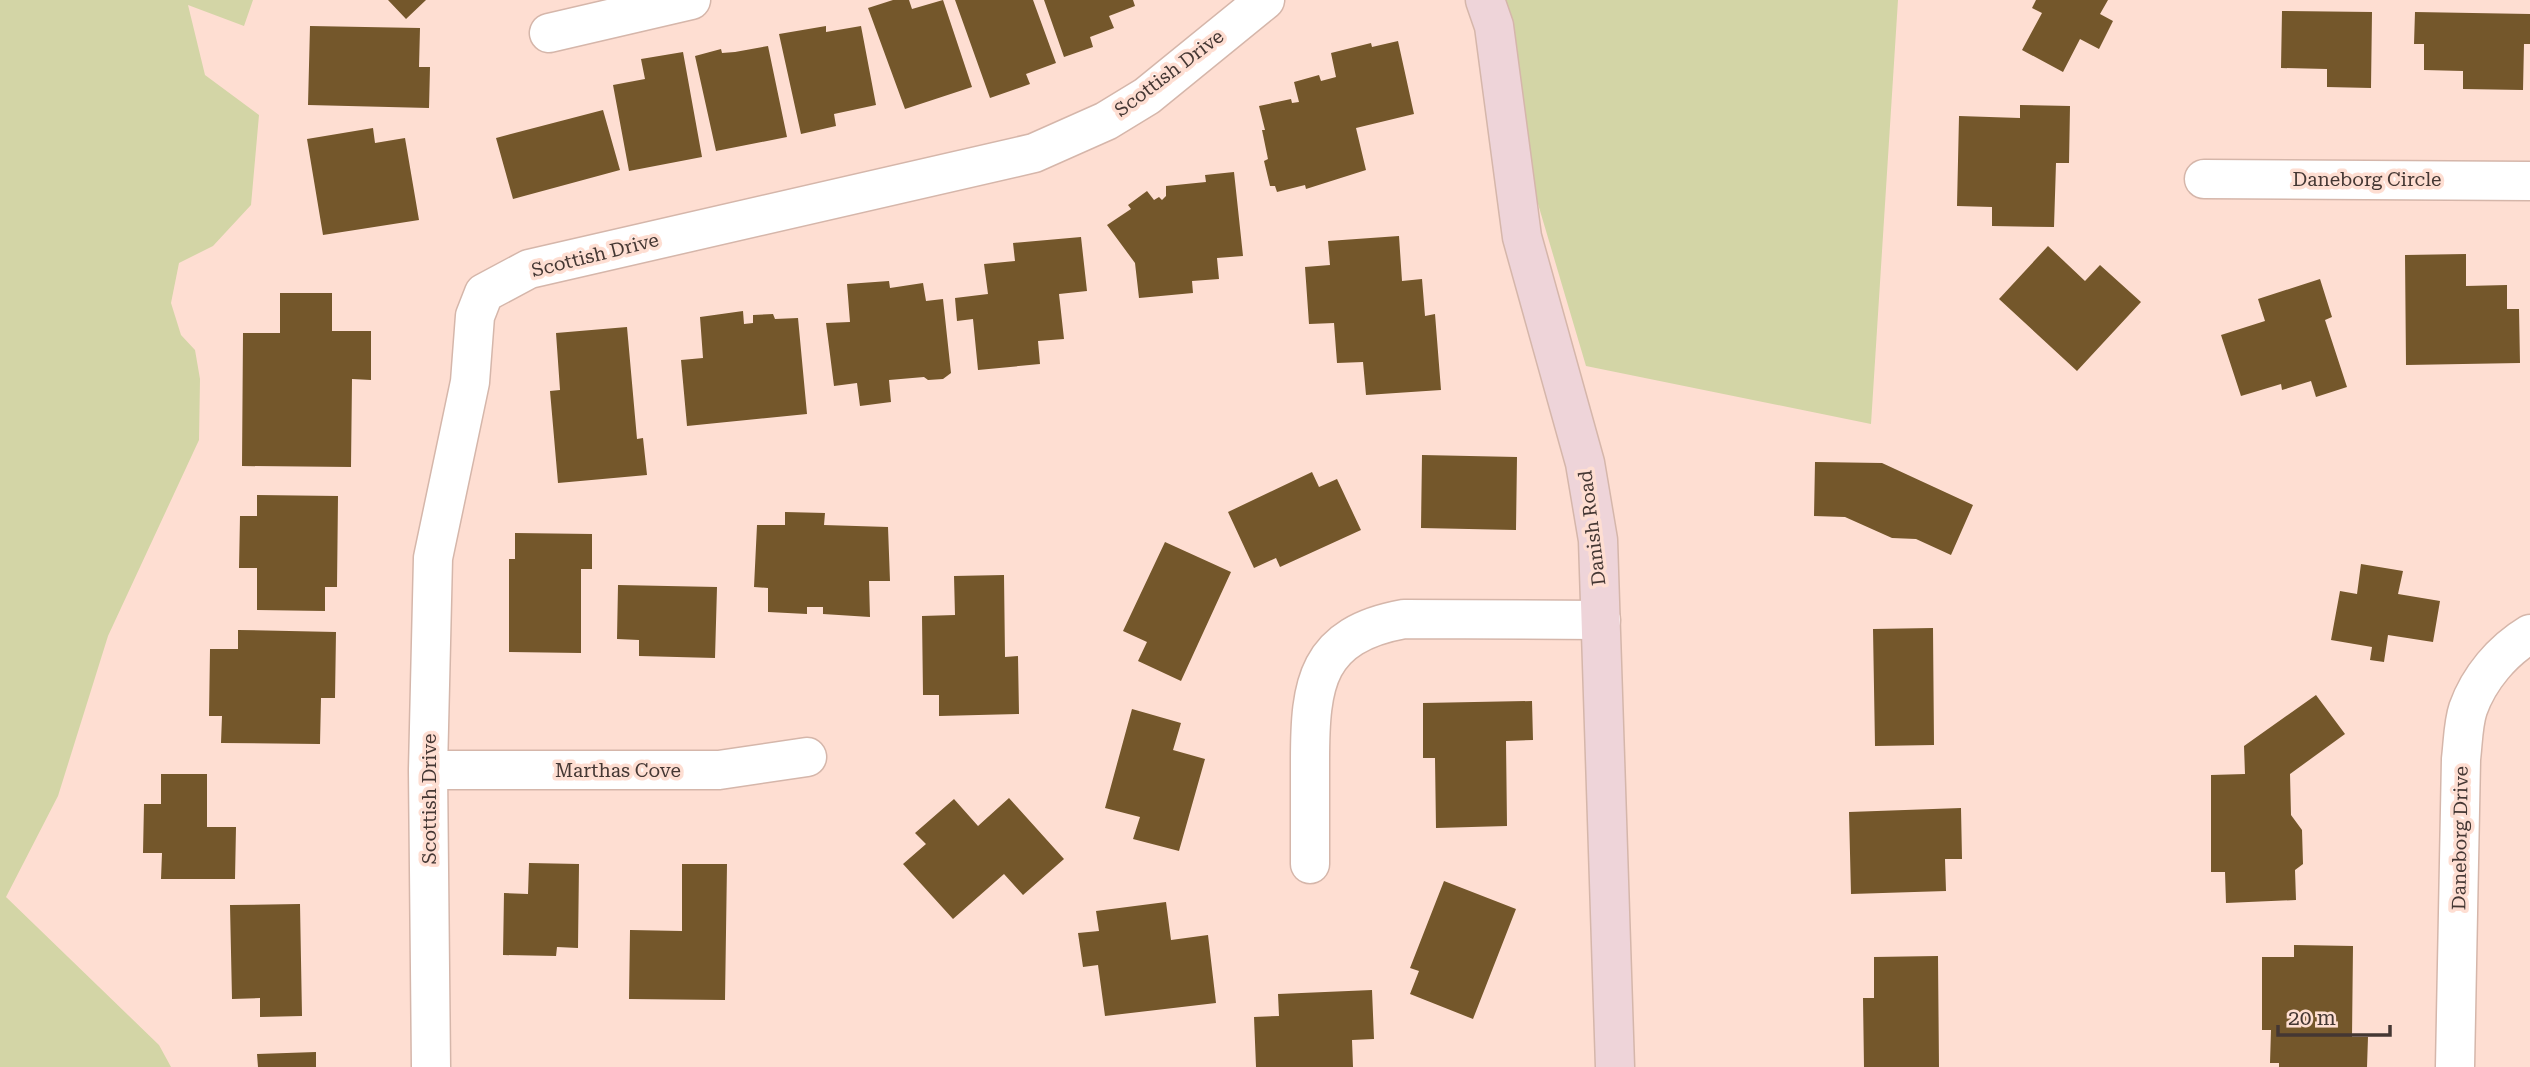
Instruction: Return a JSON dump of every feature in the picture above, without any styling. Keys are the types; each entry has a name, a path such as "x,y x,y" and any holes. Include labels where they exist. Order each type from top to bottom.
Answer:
{"street":[{"path":"549,33 691,0"},
{"name":"Scottish Drive","path":"431,1067 429,771 433,558 470,382 475,316 484,293 528,269 1034,153 1106,121 1147,96 1223,13 1265,0"},
{"name":"Danish Road","path":"1486,0 1494,26 1522,237 1585,463 1598,540 1615,1067"},
{"name":"Daneborg Circle","path":"2204,179 2530,181"},
{"path":"1310,864 1310,719 1314,688 1326,660 1347,640 1373,624 1404,619 1601,620"},
{"name":"Daneborg Drive","path":"2455,1067 2461,759 2468,710 2487,673 2510,646 2530,634"},
{"name":"Marthas Cove","path":"429,771 719,771 807,757"}],"green space":[{"path":"0,0 253,0 244,26 188,5 205,75 259,115 251,205 213,246 179,263 171,303 181,335 195,350 200,379 199,440 108,636 58,796 6,897 159,1045 171,1067 0,1067"},
{"path":"1504,0 1898,0 1871,424 1586,366 1533,187"}],"building":[{"path":"388,0 426,0 406,19"},
{"path":"893,0 909,0 912,9 943,0 972,87 905,109 868,8"},
{"path":"955,0 1033,0 1056,63 1026,74 1030,84 990,98"},
{"path":"1044,0 1133,0 1135,6 1109,16 1114,28 1090,37 1093,47 1064,57"},
{"path":"2036,0 2108,0 2100,14 2113,21 2099,49 2080,39 2063,72 2022,50 2042,13 2032,8"},
{"path":"2282,11 2372,12 2371,88 2327,87 2327,69 2281,68"},
{"path":"2415,12 2530,14 2530,44 2524,44 2523,90 2463,89 2463,71 2424,70 2424,44 2414,44"},
{"path":"310,26 420,28 419,67 430,67 429,108 308,105"},
{"path":"826,26 826,32 861,26 876,105 834,114 836,126 801,134 779,34"},
{"path":"1398,41 1414,114 1356,128 1366,170 1306,189 1305,185 1277,192 1275,186 1270,186 1264,161 1268,159 1259,106 1291,99 1292,103 1299,102 1294,82 1319,75 1321,81 1336,77 1331,53 1371,43 1372,47"},
{"path":"768,46 787,137 716,151 695,56 721,49 722,53"},
{"path":"683,52 702,157 629,171 613,85 645,79 641,59"},
{"path":"2020,105 2070,106 2069,163 2056,163 2054,227 1992,226 1992,207 1957,206 1959,116 2020,118"},
{"path":"603,110 620,170 513,199 496,138"},
{"path":"373,128 375,143 405,138 419,220 323,235 307,139"},
{"path":"1234,172 1243,256 1217,258 1219,279 1192,281 1193,293 1139,298 1135,263 1107,225 1131,209 1128,205 1147,191 1154,200 1159,197 1162,200 1166,196 1166,186 1206,182 1205,175"},
{"path":"1399,236 1402,281 1422,279 1425,316 1435,314 1441,390 1366,395 1363,362 1337,363 1334,323 1309,324 1305,267 1330,265 1328,241"},
{"path":"1081,237 1087,291 1059,294 1064,339 1038,341 1040,364 978,370 973,319 957,321 955,298 988,294 984,264 1015,261 1013,243"},
{"path":"2048,246 2085,281 2100,265 2141,302 2077,371 1999,299"},
{"path":"2466,254 2466,286 2507,285 2507,309 2519,309 2520,363 2406,365 2405,255"},
{"path":"2320,279 2332,317 2325,320 2347,387 2316,397 2311,381 2282,390 2281,384 2241,396 2221,335 2265,321 2258,299"},
{"path":"889,281 890,288 923,283 926,301 943,299 951,373 943,379 928,380 924,377 889,380 891,402 860,406 857,383 834,386 826,323 850,322 847,284"},
{"path":"280,293 332,293 332,331 371,331 371,380 352,379 351,467 242,466 243,333 280,333"},
{"path":"743,311 744,324 753,323 753,315 773,314 775,319 798,318 807,414 687,426 681,360 703,358 700,317"},
{"path":"627,327 637,439 643,438 647,475 558,483 550,391 560,390 556,333"},
{"path":"1422,455 1517,457 1516,530 1421,528"},
{"path":"1815,462 1882,463 1973,505 1951,555 1916,539 1892,538 1845,517 1814,516"},
{"path":"1312,472 1319,487 1337,479 1361,530 1280,567 1276,558 1254,568 1228,512"},
{"path":"257,495 338,496 337,587 325,587 325,611 257,610 257,568 239,568 240,516 257,516"},
{"path":"785,512 825,513 824,525 888,527 890,581 869,581 870,617 823,614 823,607 807,607 807,614 768,612 768,588 754,587 757,525 785,525"},
{"path":"515,533 592,534 592,569 581,569 581,653 509,652 509,559 515,559"},
{"path":"1165,542 1231,572 1181,681 1138,661 1147,642 1123,631"},
{"path":"2361,564 2403,571 2398,594 2440,601 2433,642 2388,635 2384,662 2370,660 2372,647 2331,640 2340,591 2357,594"},
{"path":"1004,575 1005,657 1018,656 1019,714 939,716 939,695 923,695 922,616 955,615 954,576"},
{"path":"618,585 717,587 715,658 639,656 639,640 617,639"},
{"path":"1933,628 1934,745 1875,746 1873,629"},
{"path":"238,630 336,632 335,698 321,698 320,744 221,743 222,716 209,716 210,649 238,649"},
{"path":"2316,695 2345,734 2290,774 2291,815 2302,830 2303,864 2295,870 2296,900 2226,903 2225,872 2211,872 2211,775 2245,774 2244,746"},
{"path":"1532,701 1533,740 1506,741 1507,826 1436,828 1435,758 1423,758 1423,703"},
{"path":"1132,709 1181,723 1173,750 1205,759 1179,851 1133,839 1140,817 1105,808"},
{"path":"161,774 207,774 207,827 236,827 235,879 161,879 162,853 143,853 144,804 161,804"},
{"path":"1009,798 1064,859 1023,895 1004,874 953,919 903,864 926,844 915,833 954,799 978,826"},
{"path":"1961,808 1962,859 1945,859 1946,891 1851,894 1849,812"},
{"path":"529,863 579,864 578,948 557,947 556,956 503,955 504,893 528,894"},
{"path":"682,864 727,864 725,1000 629,999 630,930 682,931"},
{"path":"1444,881 1516,909 1473,1019 1410,994 1419,971 1410,968"},
{"path":"1166,902 1171,940 1208,935 1216,1003 1105,1016 1098,965 1083,967 1078,933 1099,931 1096,911"},
{"path":"300,904 302,1016 260,1017 260,998 232,999 230,905"},
{"path":"2294,945 2353,946 2352,1037 2368,1037 2367,1067 2279,1067 2279,1063 2270,1063 2271,1030 2262,1030 2262,957 2294,957"},
{"path":"1938,956 1939,1067 1864,1067 1863,998 1874,998 1874,957"},
{"path":"1372,990 1374,1039 1352,1040 1353,1067 1256,1067 1254,1017 1279,1016 1278,994"},
{"path":"316,1052 316,1067 258,1067 257,1054"}]}
